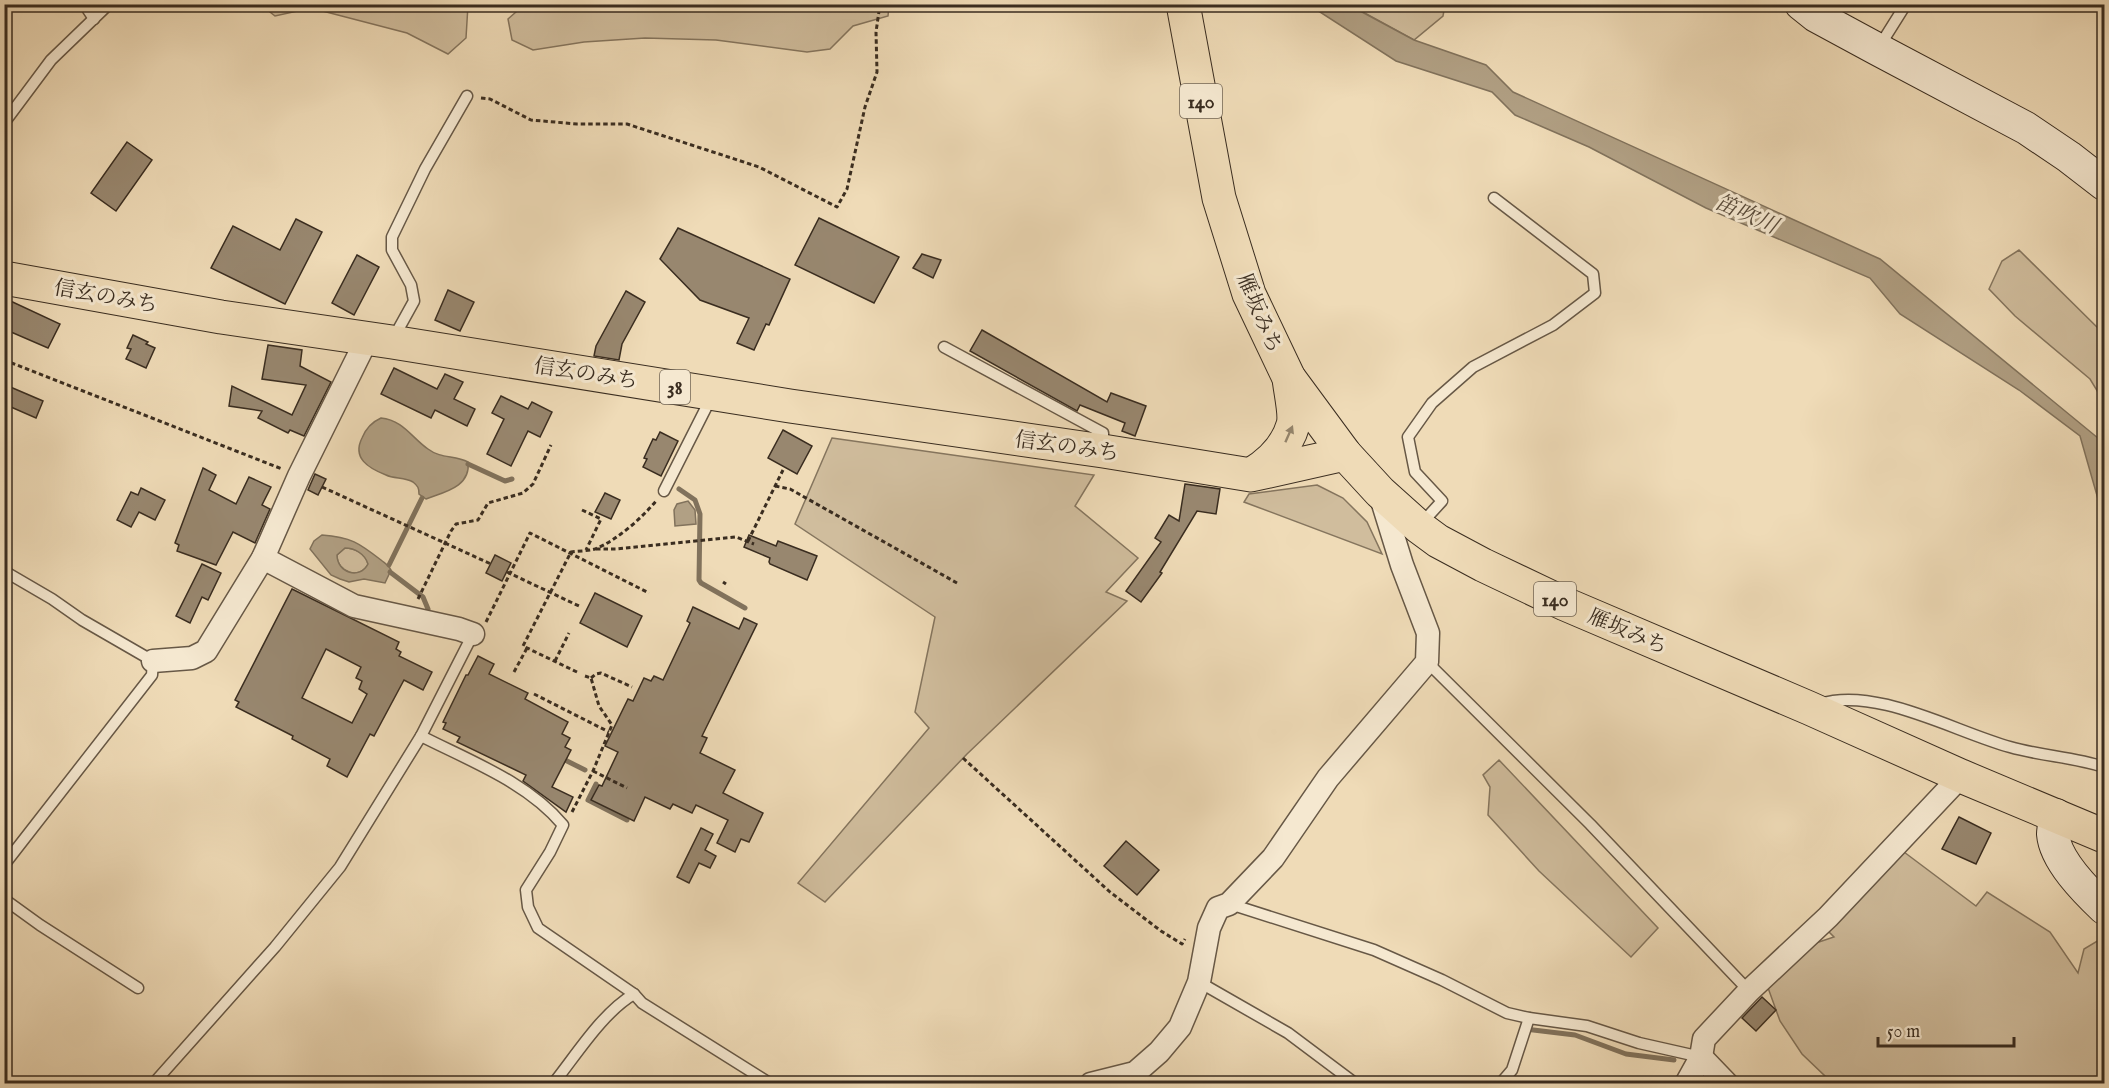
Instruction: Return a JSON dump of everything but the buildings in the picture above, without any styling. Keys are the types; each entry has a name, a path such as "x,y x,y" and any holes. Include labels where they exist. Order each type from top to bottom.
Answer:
{"main road":[{"name":"雁坂みち","path":"1183,4 1220,198 1249,294 1289,378 1345,454 1380,492 1438,541 1565,604 2104,836"},
{"name":"信玄のみち","path":"4,278 221,317 1103,451 1251,476 1345,454"},
{"path":"1251,476 1267,465 1284,444 1294,423 1289,378"}],"street":[{"path":"1801,4 1877,50 2026,128 2104,184"},
{"path":"153,661 192,658 206,651 263,558 299,476 379,340"},
{"path":"1091,1083 1135,1073 1160,1052 1180,1027 1199,982 1209,928 1218,908 1229,904 1273,858 1328,778 1427,662 1428,633 1402,565 1380,492"},
{"path":"263,558 354,606 459,629 472,634"},
{"path":"1686,1083 1701,1057 1704,1039 1749,991 1828,917 1961,776"},
{"path":"2056,815 2053,834 2060,857 2090,895 2104,908"},
{"path":"1701,1057 1727,1083"}],"lane":[{"path":"84,4 94,19"},
{"path":"4,123 51,60 109,4"},
{"path":"1877,50 1906,4"},
{"path":"379,340 414,301 411,285 392,250 392,237 425,169 467,96"},
{"path":"1419,527 1442,501 1415,472 1408,437 1431,403 1473,368 1553,325 1595,293 1593,274 1494,198"},
{"path":"945,347 1103,433 1103,451"},
{"path":"664,491 714,393"},
{"path":"4,571 153,661 152,675 4,865"},
{"path":"153,1083 275,947 340,867 421,736 472,634"},
{"path":"1427,662 1590,824 1749,991"},
{"path":"1809,708 1836,699 1879,702 2010,748 2104,767"},
{"path":"421,736 500,776 539,800 563,825 550,852 526,890 528,907 538,928 634,994 642,1003 771,1083"},
{"path":"4,899 138,988"},
{"path":"1229,904 1374,950 1507,1012 1529,1018 1587,1026 1639,1043 1701,1057"},
{"path":"1199,982 1288,1033 1356,1083"},
{"path":"553,1083 609,1014 623,1000 634,994"},
{"path":"1500,1083 1512,1070 1529,1018"}],"path":[{"path":"467,96 490,99 531,120 577,124 627,124 759,167 837,207 847,189 865,107 877,72 876,32 880,4"},
{"path":"4,360 299,476"},
{"path":"418,599 456,524 478,520 488,503 523,493 533,484 551,445"},
{"path":"748,542 783,470"},
{"path":"775,486 790,489 957,583"},
{"path":"322,487 491,564"},
{"path":"595,549 625,531 648,511 664,491"},
{"path":"582,510 601,519 586,550"},
{"path":"472,634 479,637 508,572 530,533 649,593"},
{"path":"571,552 736,537 754,544"},
{"path":"571,552 523,645 577,672"},
{"path":"508,572 579,606"},
{"path":"555,661 569,633"},
{"path":"514,672 527,648"},
{"path":"591,678 601,673 632,687"},
{"path":"585,676 591,678"},
{"path":"563,825 574,809 593,771 612,725 599,706 591,678"},
{"path":"534,694 609,732"},
{"path":"963,758 1110,892 1182,944 1186,936"},
{"path":"593,771 627,788"}],"shaded area":[{"path":"261,5 468,5 466,38 448,54 407,33 311,8 275,16"},
{"path":"524,5 889,5 888,16 853,26 830,49 807,52 716,40 645,38 584,42 533,50 512,40 508,19"},
{"path":"1350,5 1445,5 1443,16 1414,40"},
{"path":"2019,250 2104,334 2104,402 2090,379 2015,316 1989,289 2002,261"},
{"path":"832,438 1094,475 1075,506 1138,558 1106,592 1127,601 967,754 825,902 798,883 929,728 915,712 935,617 795,524"},
{"path":"1317,485 1343,498 1367,522 1382,554 1244,502 1249,494"},
{"path":"345,548 356,550 367,560 368,564 364,569 355,573 341,566 337,555"},
{"path":"1499,760 1658,928 1631,957 1539,871 1488,815 1490,787 1483,775"},
{"path":"1904,852 1976,906 1987,892 2050,932 2078,973 2084,949 2104,937 2104,1083 1960,1084 1955,1079 1952,1084 1828,1083 1827,1078 1802,1054 1780,1021 1767,985 1816,943 1834,937 1827,930"}],"water":[{"name":"笛吹川","path":"1309,5 1349,5 1414,40 1486,65 1513,92 1880,259 2104,443 2104,520 2080,436 2019,390 1900,314 1870,278 1706,208 1589,147 1515,115 1492,92 1396,61"},
{"path":"381,418 395,422 433,452 468,462 468,470 461,483 448,491 426,499 419,494 418,487 413,482 389,476 368,465 360,457 359,445 367,428"},
{"path":"688,501 695,510 696,524 675,526 674,510 677,504"},
{"path":"322,535 348,539 360,545 390,568 385,583 364,579 349,582 331,575 310,549 314,541","holes":["345,548 356,550 367,560 368,564 360,572 345,570 338,561 337,555"]}],"waterway":[{"path":"468,464 505,481 512,479"},
{"path":"679,489 695,500 700,514 699,580 745,608"},
{"path":"389,565 422,498"},
{"path":"390,572 423,597 428,609"},
{"path":"559,757 585,770"},
{"path":"596,784 588,800 627,820"},
{"path":"1525,1029 1575,1035 1626,1054 1674,1060"}]}
